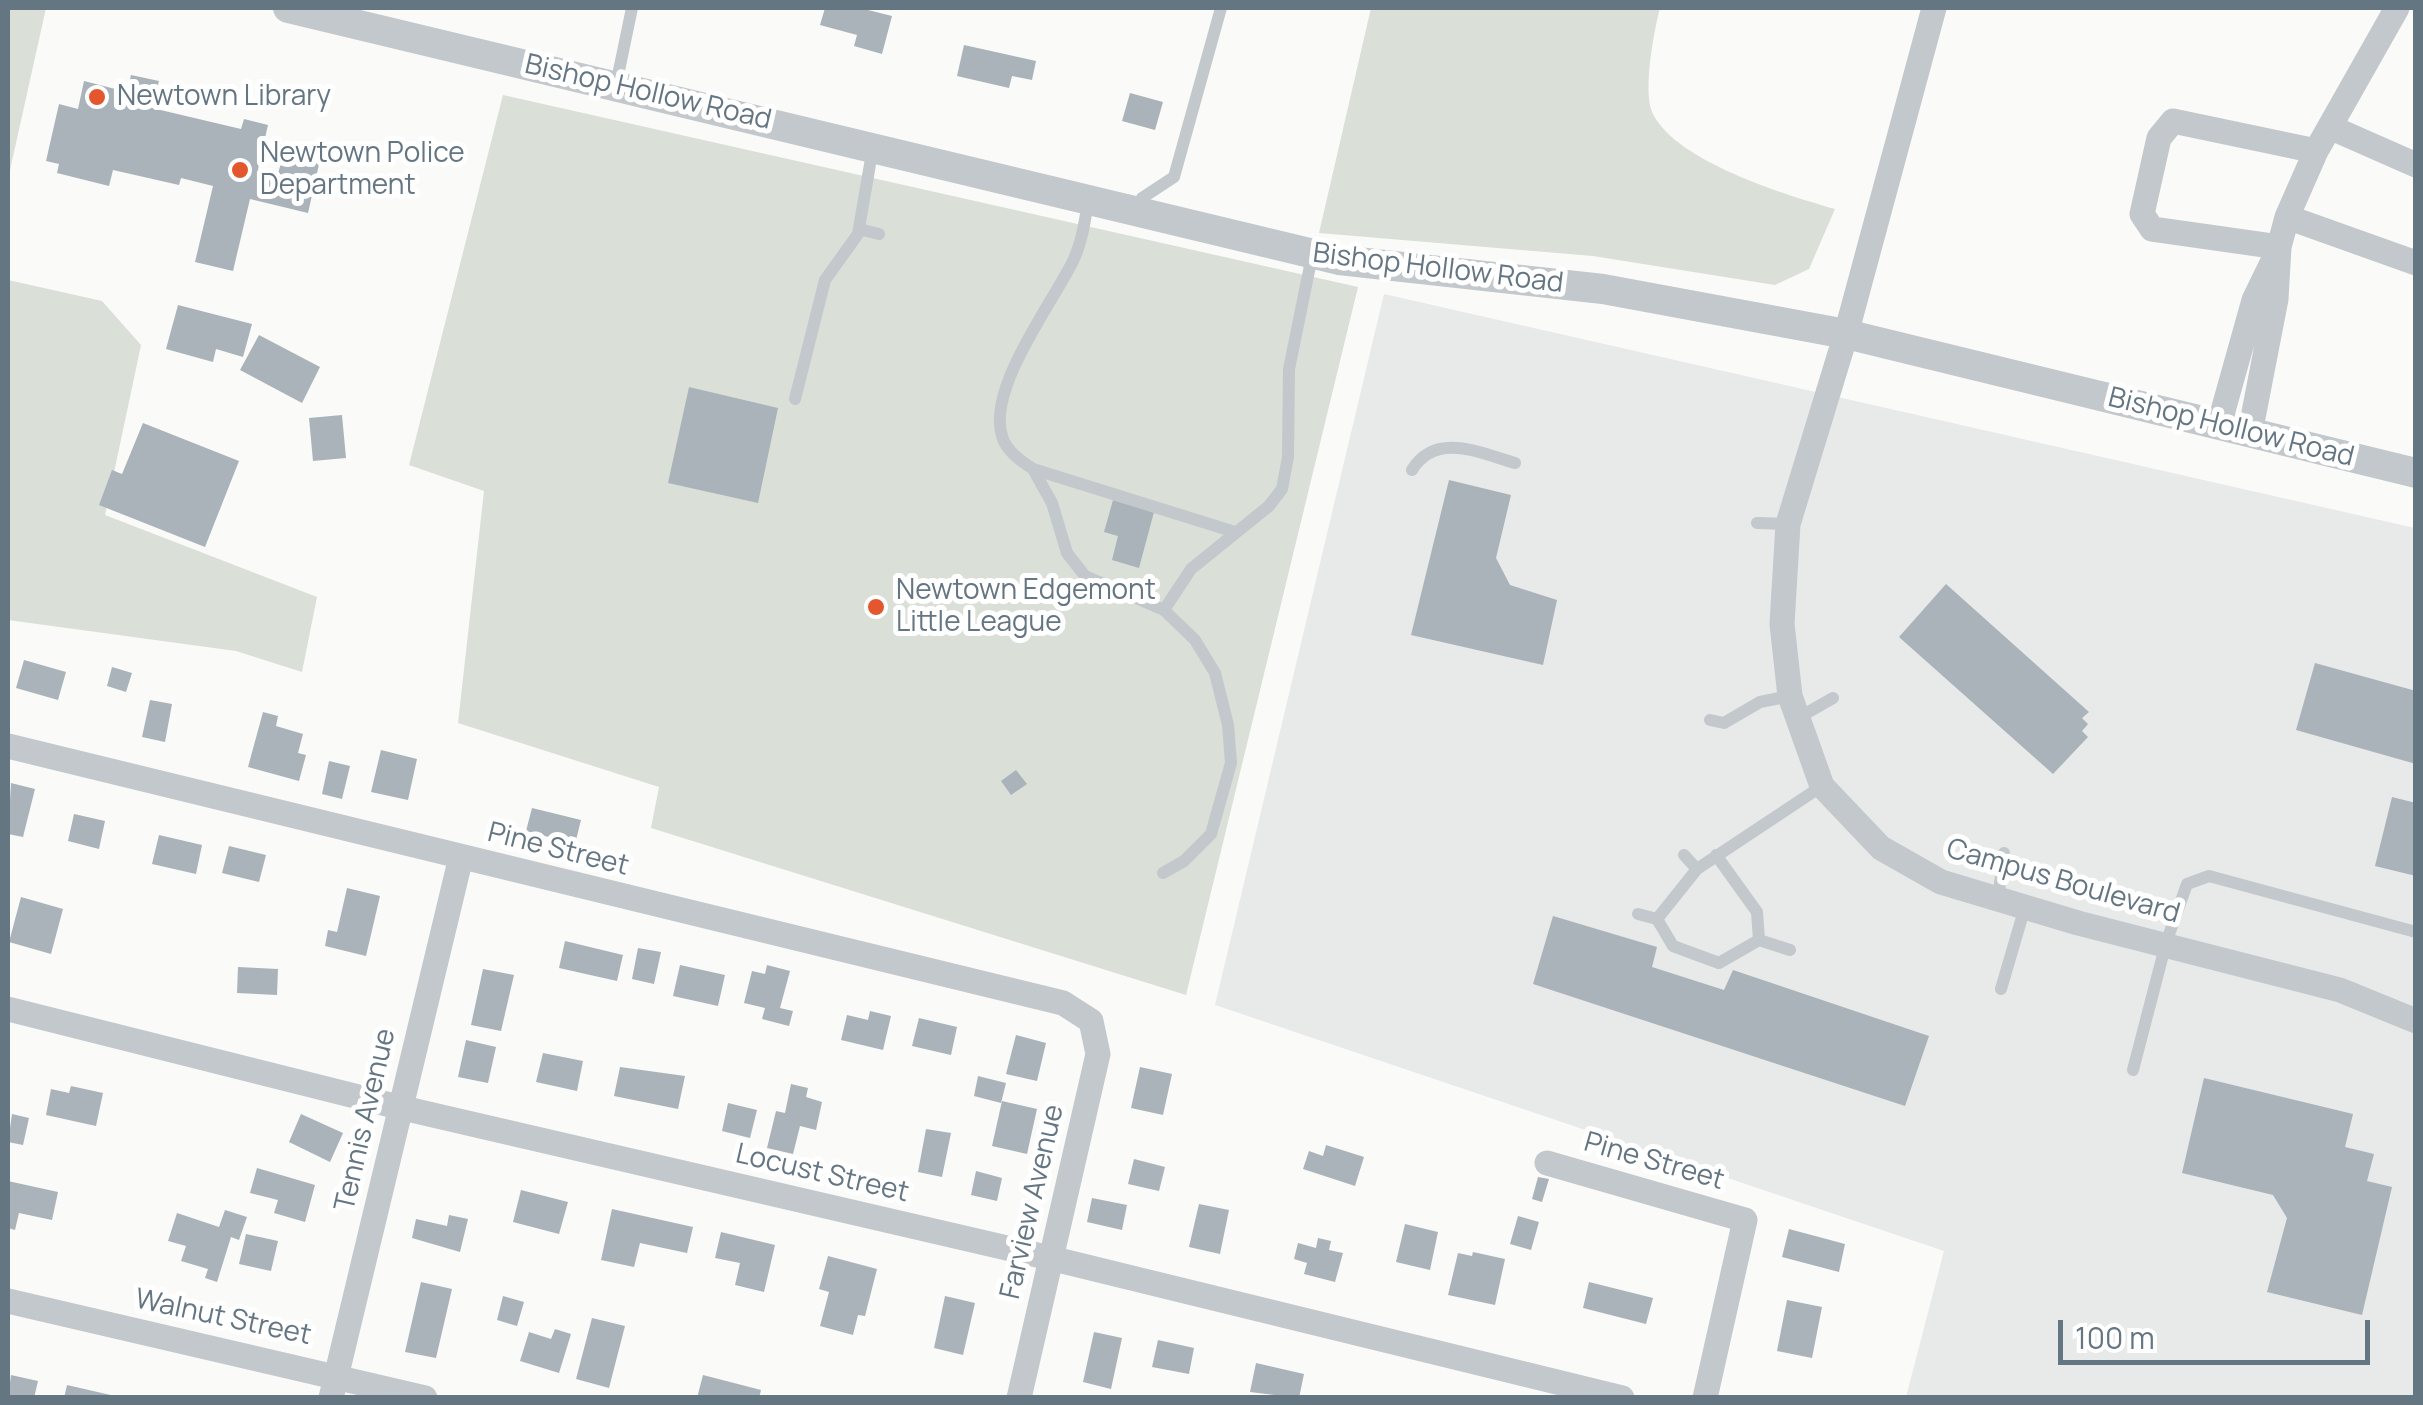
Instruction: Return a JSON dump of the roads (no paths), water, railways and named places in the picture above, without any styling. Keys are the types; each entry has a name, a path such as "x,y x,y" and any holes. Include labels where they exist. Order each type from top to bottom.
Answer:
{"street":[{"name":"Bishop Hollow Road","path":"288,8 1313,254 1603,290 1846,334 2416,474"},
{"name":"Campus Boulevard","path":"1934,8 1846,334 1788,524 1782,624 1794,707 1822,786 1881,848 1941,882 2340,990 2416,1021"},
{"path":"2250,433 2276,299 2279,248 2286,217 2316,151 2398,8"},
{"path":"2279,248 2152,229 2142,214 2159,138 2173,121 2316,151"},
{"path":"2332,128 2416,164"},
{"path":"2286,217 2416,264"},
{"path":"2219,424 2254,300 2279,248"},
{"name":"Pine Street","path":"8,746 1063,1004 1091,1022"},
{"name":"Tennis Avenue","path":"334,1386 461,858"},
{"name":"Locust Street","path":"8,1009 399,1107 1050,1258 1622,1398"},
{"name":"Farview Avenue","path":"1019,1398 1098,1054 1091,1022"},
{"name":"Pine Street","path":"1547,1163 1745,1220 1705,1398"},
{"name":"Walnut Street","path":"8,1300 334,1386 426,1398"}],"lane":[{"path":"616,85 632,8"},
{"path":"1136,210 1142,198 1174,177 1220,8"},
{"path":"795,399 819,278 859,229 873,146"},
{"path":"1088,198 1074,258 1019,358 1000,409 1002,437 1016,458 1033,469 1235,532"},
{"path":"859,229 878,234"},
{"path":"1164,610 1191,569 1282,490 1288,457 1290,369 1313,254"},
{"path":"1412,470 1433,450 1456,446 1515,462"},
{"path":"1033,469 1052,502 1066,553 1085,576 1164,610 1195,640 1215,673 1228,725 1230,764 1211,834 1184,861 1163,873"},
{"path":"1757,523 1788,524"},
{"path":"1710,720 1724,723 1760,702 1794,707 1833,698"},
{"path":"1657,919 1697,870 1822,786"},
{"path":"1998,899 2004,853"},
{"path":"1684,855 1697,870"},
{"path":"1716,856 1757,912 1758,940"},
{"path":"2133,1070 2166,943 2188,884 2209,876 2416,932"},
{"path":"2000,989 2025,907"},
{"path":"1638,914 1657,919 1673,946 1719,963 1758,940 1790,950"}],"place":[{"name":"Newtown Library","path":"97,97"},
{"name":"Newtown Police Department","path":"240,170"},
{"name":"Newtown Edgemont Little League","path":"876,607"}]}
